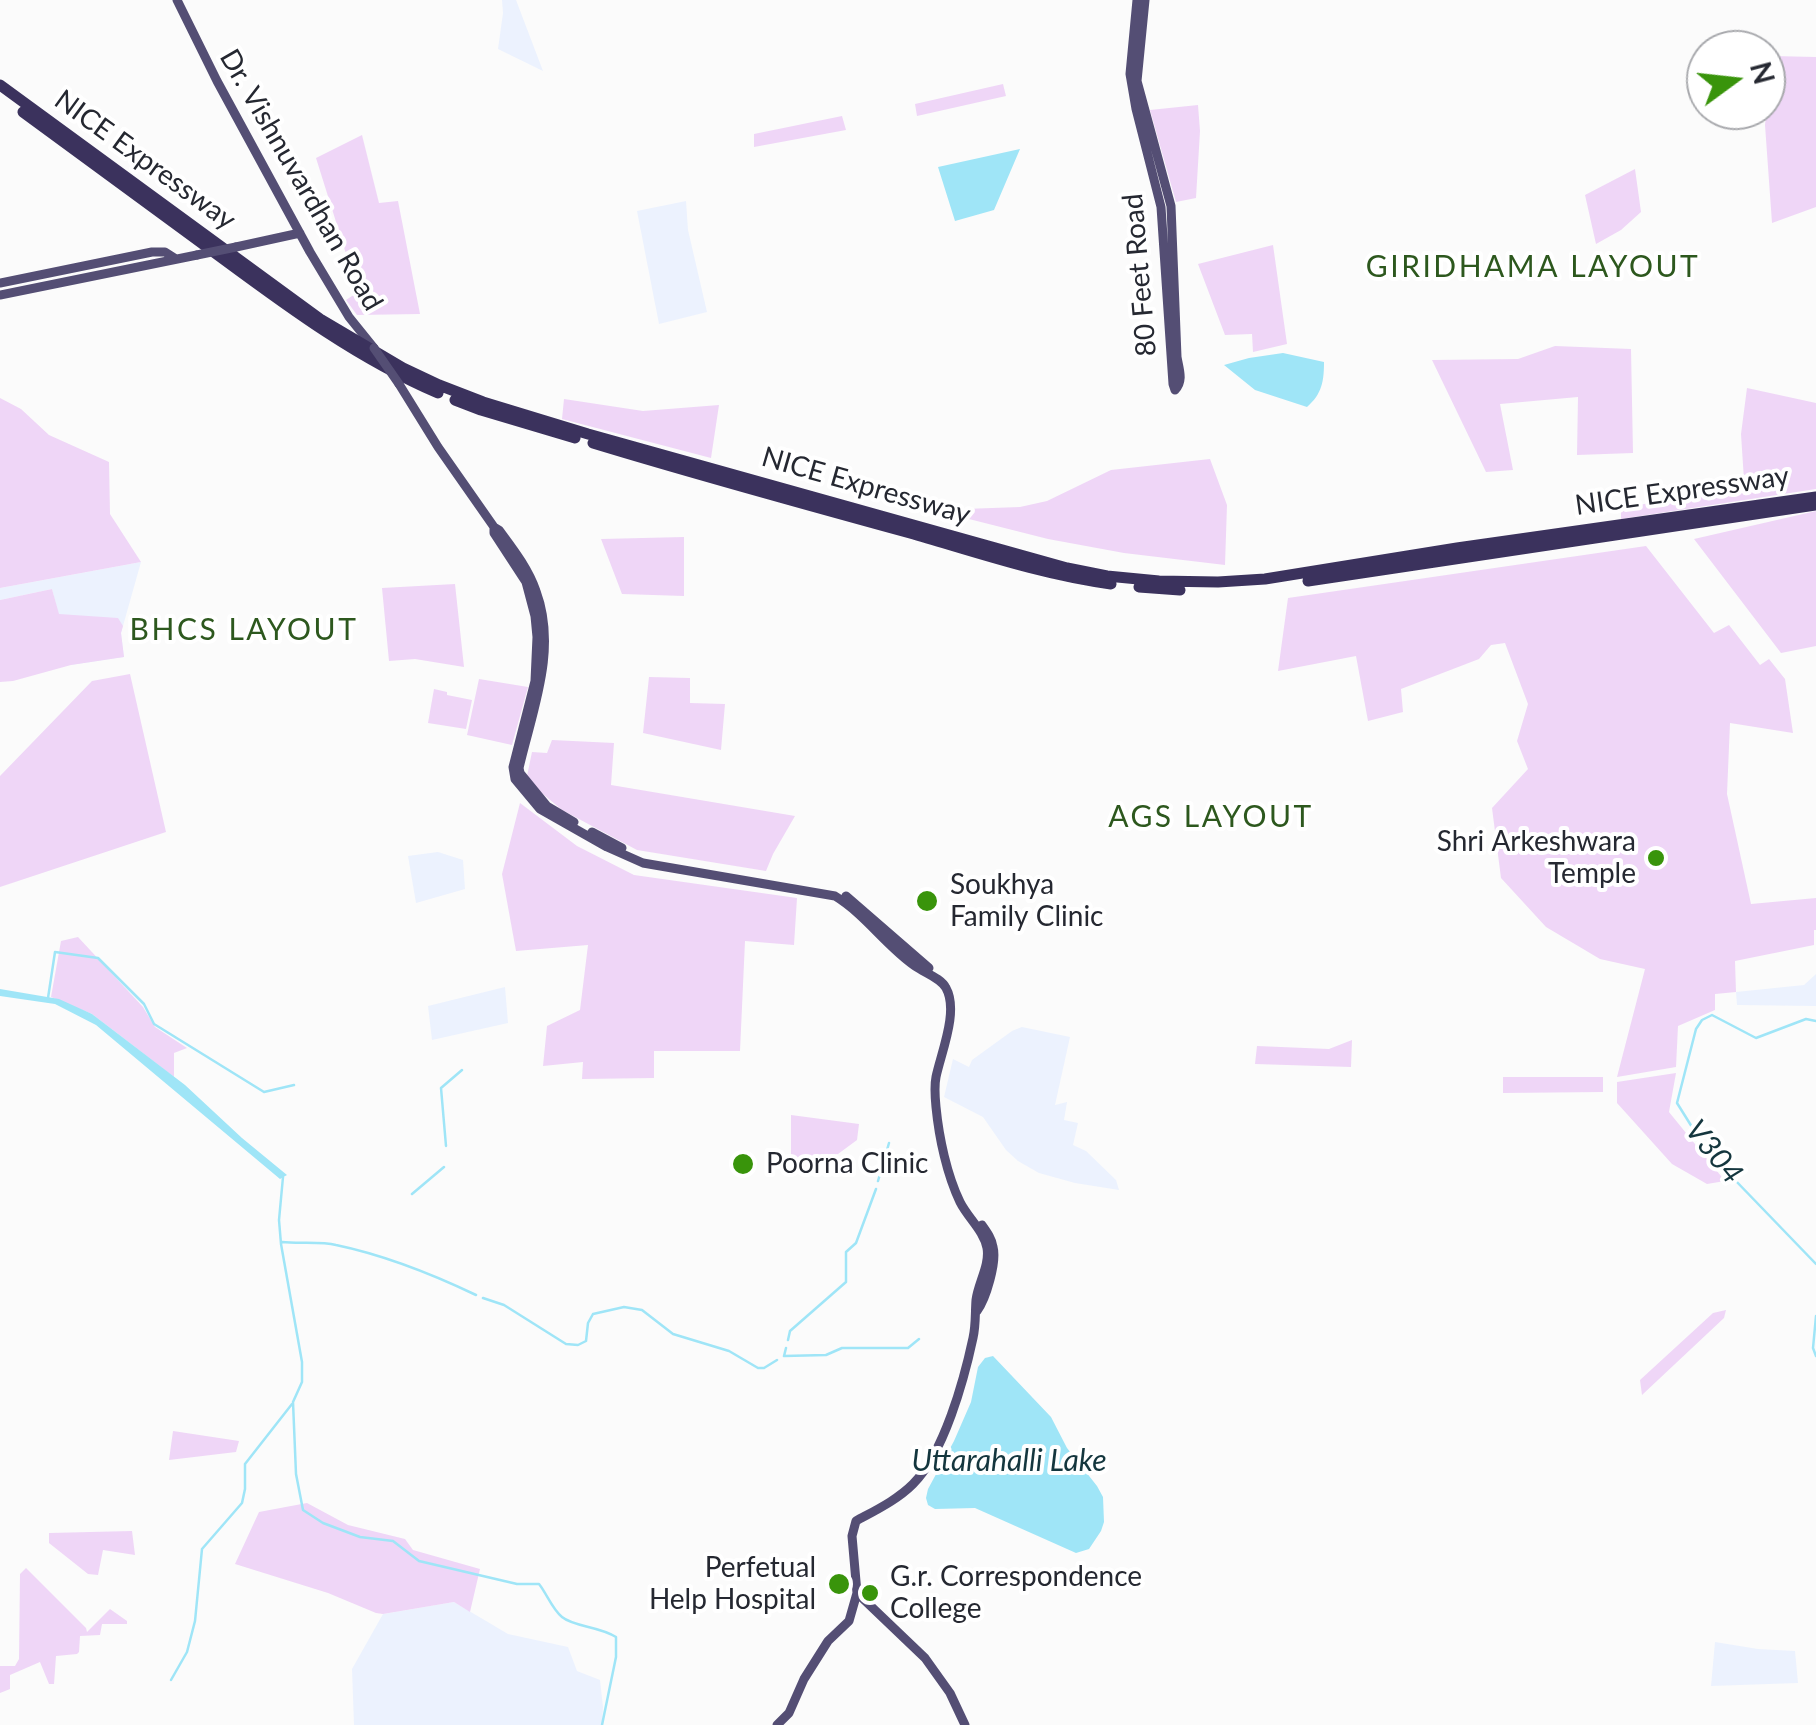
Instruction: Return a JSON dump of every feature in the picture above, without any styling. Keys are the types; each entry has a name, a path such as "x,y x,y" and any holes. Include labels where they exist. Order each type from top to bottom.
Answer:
{"highway":[{"name":"NICE Expressway","path":"0,85 313,314 403,368 484,402 704,471"},
{"name":"NICE Expressway","path":"0,94 294,311 342,344 402,377 481,410 1067,568 1178,582 1238,581 1816,505"},
{"name":"NICE Expressway","path":"1365,567 1816,497"}],"main road":[{"name":"Dr. Vishnuvardhan Road","path":"177,0 300,233 349,316 399,384 526,582 538,637 535,681 513,767 515,779 540,809 607,848 643,863 839,898 862,912 914,966 942,983 948,994 949,1035 937,1073 936,1109 958,1195 981,1234 987,1258 976,1300 974,1335 948,1422 916,1481 902,1494 856,1521 852,1536 857,1593"},
{"name":"80 Feet Road","path":"1137,0 1130,74 1161,208 1175,390 1181,380 1171,206 1137,81 1145,0"},
{"path":"0,295 300,233"},
{"path":"0,284 152,252 166,252 176,259"},
{"path":"777,1725 789,1713 828,1641 848,1624 857,1593 925,1658 950,1693 965,1725"}],"shaded area":[{"path":"502,0 516,0 543,71 498,49"},
{"path":"1786,56 1816,57 1816,207 1772,223 1765,130 1786,130"},
{"path":"1003,84 1006,96 917,116 915,104"},
{"path":"1198,105 1196,198 1176,202 1150,110"},
{"path":"842,116 846,130 754,147 754,134"},
{"path":"362,135 379,203 398,201 420,314 357,315 346,300 358,292 316,158"},
{"path":"1635,169 1641,212 1621,230 1596,244 1585,195"},
{"path":"686,201 688,230 707,312 659,324 637,211"},
{"path":"1273,245 1287,344 1253,352 1252,334 1225,335 1198,264"},
{"path":"1555,346 1631,349 1633,453 1577,455 1578,397 1500,404 1513,470 1486,472 1432,360 1518,359"},
{"path":"1747,388 1816,403 1816,489 1621,519 1621,508 1679,498 1744,480 1741,434"},
{"path":"0,398 21,409 49,435 109,462 110,514 141,562 0,588"},
{"path":"564,399 643,411 719,405 711,458 562,419"},
{"path":"1210,459 1227,505 1225,565 1124,553 965,518 964,509 1020,507 1047,501 1111,470"},
{"path":"1816,511 1816,646 1781,653 1694,539"},
{"path":"684,537 684,596 622,594 601,539"},
{"path":"1646,546 1714,633 1729,625 1760,665 1769,659 1785,679 1793,733 1730,723 1727,794 1751,904 1816,898 1816,930 1814,945 1735,961 1736,992 1715,994 1715,1010 1678,1026 1676,1067 1617,1077 1645,969 1600,959 1546,927 1501,878 1492,808 1528,769 1517,741 1528,704 1505,643 1491,645 1479,659 1401,689 1403,712 1368,721 1356,656 1278,671 1288,598"},
{"path":"141,562 121,633 124,657 71,665 52,589 0,600 0,588"},
{"path":"455,584 464,667 415,659 389,661 382,588"},
{"path":"52,589 59,614 118,618 123,626 124,657 0,682 0,600"},
{"path":"130,674 166,832 0,887 0,776 92,681"},
{"path":"649,677 690,678 690,703 725,704 721,750 643,733"},
{"path":"479,679 528,687 512,745 467,735"},
{"path":"434,689 472,700 466,729 428,723"},
{"path":"552,740 614,743 611,785 795,816 766,871 637,850 562,810 537,789 527,776 532,752 547,753"},
{"path":"520,803 577,846 634,875 797,898 794,945 745,941 740,1051 654,1051 654,1078 582,1079 583,1062 543,1066 547,1026 580,1010 588,945 516,951 502,874"},
{"path":"438,852 463,860 465,889 416,903 408,856"},
{"path":"78,937 143,1007 155,1027 187,1048 174,1053 174,1077 92,1014 51,997 61,941"},
{"path":"1816,974 1816,1006 1737,1005 1736,992 1804,985"},
{"path":"505,987 508,1023 432,1040 428,1006"},
{"path":"1022,1027 1070,1037 1055,1105 1067,1102 1064,1120 1078,1123 1073,1145 1086,1151 1116,1180 1119,1190 1039,1173 1006,1150 983,1117 944,1097 953,1059 969,1067 972,1060"},
{"path":"1352,1040 1351,1067 1255,1064 1257,1046 1329,1049"},
{"path":"1676,1073 1669,1112 1725,1181 1707,1184 1672,1164 1617,1103 1617,1082"},
{"path":"1503,1077 1603,1077 1603,1092 1503,1093"},
{"path":"791,1115 859,1124 857,1140 838,1154 828,1155 824,1164 811,1174 799,1173 799,1166 791,1165"},
{"path":"1726,1310 1724,1318 1642,1395 1640,1380 1713,1313"},
{"path":"173,1431 239,1441 236,1452 169,1460"},
{"path":"307,1503 348,1525 405,1539 413,1550 480,1569 470,1612 454,1602 376,1613 328,1593 235,1564 259,1512"},
{"path":"132,1531 135,1555 103,1550 98,1575 88,1574 49,1543 49,1533"},
{"path":"26,1568 87,1632 110,1609 127,1624 102,1624 100,1635 80,1636 77,1654 56,1656 54,1684 49,1684 40,1662 10,1675 10,1689 0,1693 0,1666 15,1666 19,1659 20,1574"},
{"path":"454,1602 508,1634 568,1647 577,1671 600,1680 602,1725 354,1725 352,1669 383,1614"},
{"path":"1715,1642 1795,1651 1798,1683 1711,1686"}],"water":[{"path":"1020,149 994,210 955,221 938,167"},
{"path":"1283,353 1324,362 1321,387 1307,407 1255,390 1224,365 1249,358"},
{"path":"0,989 59,999 92,1014 185,1085 287,1175 280,1179 96,1025 55,1004 0,996"},
{"name":"Uttarahalli Lake","path":"993,1356 1051,1417 1067,1448 1103,1497 1104,1522 1089,1549 1076,1553 975,1508 935,1509 928,1505 928,1489 971,1402 978,1367 985,1358"}],"waterway":[{"path":"48,998 55,952 98,958 144,1004 154,1024 264,1092 294,1085"},
{"name":"V304","path":"1816,1021 1806,1019 1756,1038 1712,1015 1702,1020 1696,1029 1677,1103 1707,1151 1816,1264"},
{"path":"446,1146 441,1088 462,1070"},
{"path":"878,1181 889,1143"},
{"path":"412,1194 444,1167"},
{"path":"283,1177 281,1244 302,1362 302,1382 293,1402 296,1474 303,1510 323,1523 360,1537 393,1541 419,1561 517,1584 539,1584 562,1617 616,1637 616,1657 602,1725"},
{"path":"788,1340 790,1331 846,1282 846,1252 856,1243 876,1189"},
{"path":"282,1242 354,1249 408,1266 476,1295"},
{"path":"483,1298 504,1305 566,1344 586,1341 593,1314 624,1307 642,1310 673,1334 729,1351 758,1368 777,1360"},
{"name":"V304","path":"1816,1316 1816,1356"},
{"path":"786,1348 784,1356 826,1355 842,1348 908,1348 919,1339"},
{"path":"171,1680 187,1652 195,1621 202,1549 242,1503 245,1464 292,1404"}],"place":[{"name":"Shri Arkeshwara Temple","path":"1656,858"},
{"name":"Soukhya Family Clinic","path":"927,901"},
{"name":"Poorna Clinic","path":"743,1164"},
{"name":"Perfetual Help Hospital","path":"839,1584"},
{"name":"G.r. Correspondence College","path":"870,1593"}],"district":[{"name":"GIRIDHAMA LAYOUT","path":"1533,267"},
{"name":"BHCS LAYOUT","path":"244,630"},
{"name":"AGS LAYOUT","path":"1211,817"}]}
